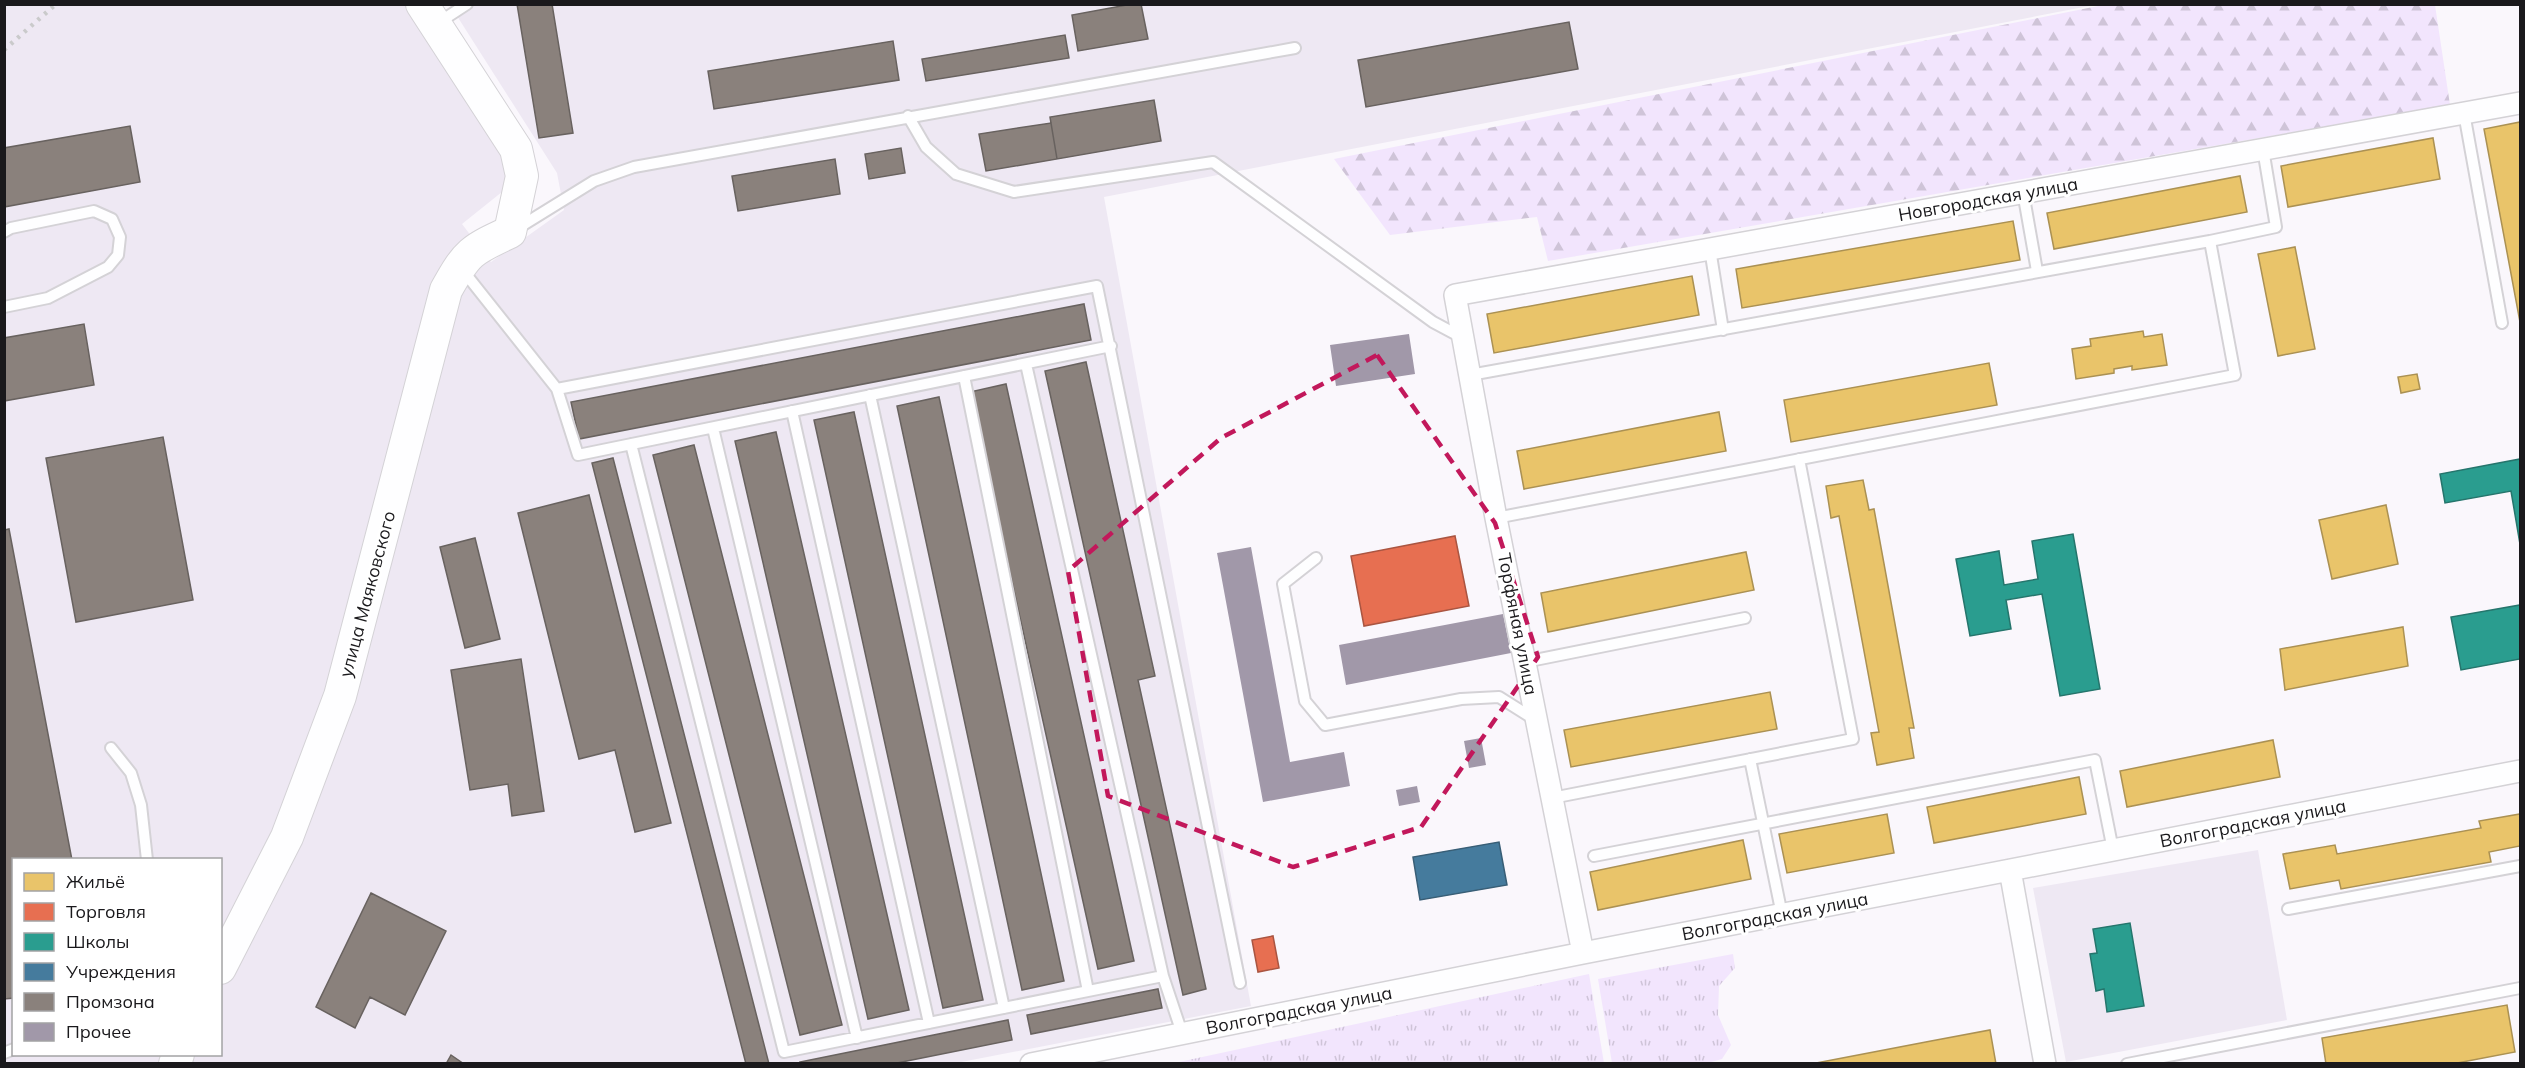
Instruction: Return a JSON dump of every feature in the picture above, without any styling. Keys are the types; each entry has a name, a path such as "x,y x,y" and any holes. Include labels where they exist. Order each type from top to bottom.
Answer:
{"street":[{"path":"428,15 516,149 522,176 510,232"},
{"name":"Новгородская улица","path":"1455,295 2520,103"},
{"name":"улица Маяковского","path":"222,964 287,837 337,706 446,290 459,266 474,249 510,232"},
{"name":"Торфяная улица","path":"1455,295 1496,518 1583,953"},
{"name":"Волгоградская улица","path":"1031,1064 1583,953 2520,771"},
{"path":"2010,870 2045,1064"}],"lane":[{"path":"428,15 467,4"},
{"path":"510,232 594,181 634,167 1295,48"},
{"path":"2464,113 2502,323"},
{"path":"908,117 926,147 956,174 1014,192 1213,162 1433,322 1463,338"},
{"path":"1470,375 2210,241 2276,227 2263,149"},
{"path":"2023,192 2037,271"},
{"path":"4,232 11,228 94,211 112,219 120,237 118,255 108,267 48,298 4,307"},
{"path":"1496,518 2235,375 2210,241"},
{"path":"1710,249 1723,330"},
{"path":"459,266 557,389 578,455 1111,346"},
{"path":"557,389 1097,286 1240,983"},
{"path":"1026,364 1163,976 1182,1033"},
{"path":"964,376 1088,991"},
{"path":"870,395 1004,1008"},
{"path":"792,411 929,1023"},
{"path":"713,428 857,1038"},
{"path":"631,444 784,1052 1163,976"},
{"path":"1552,798 1853,739 1798,459"},
{"path":"1316,558 1283,584 1305,701 1324,725 1461,699 1499,697 1537,721"},
{"path":"1525,662 1746,618"},
{"path":"111,748 131,773 141,805 147,858"},
{"path":"1750,759 1782,915"},
{"path":"1594,856 2095,760 2113,850"},
{"path":"2288,909 2520,866"},
{"path":"2127,1064 2520,988"}],"highlighted area":[{"path":"1377,355 1495,523 1538,657 1421,827 1293,867 1108,796 1068,571 1221,438"}],"shaded area":[{"path":"5,5 417,5 522,176 462,224 491,262 564,210 557,173 450,5 2094,5 1104,197 1251,1006 951,1064 5,1064"},
{"path":"2258,850 2287,1020 2066,1062 2033,888"}],"green space":[{"path":"2108,4 2435,5 2450,105 1548,261 1537,217 1390,235 1334,159"},
{"path":"1733,954 1735,968 1719,986 1718,1015 1731,1045 1722,1059 1704,1064 1612,1063 1598,979"},
{"path":"1589,974 1604,1063 1179,1062"}],"building: Жильё":[{"path":"2520,122 2520,322 2484,129"},
{"path":"2433,138 2440,179 2288,207 2281,166"},
{"path":"2240,176 2247,212 2054,249 2047,213"},
{"path":"2013,221 2020,260 1742,308 1736,269"},
{"path":"2295,247 2315,349 2278,356 2258,254"},
{"path":"1692,276 1699,315 1494,353 1487,314"},
{"path":"2143,331 2144,337 2162,334 2167,365 2132,370 2132,366 2114,369 2114,373 2076,379 2072,349 2091,346 2090,339"},
{"path":"1989,363 1997,405 1791,442 1784,400"},
{"path":"2417,374 2420,389 2401,393 2398,377"},
{"path":"1719,412 1726,451 1524,489 1517,451"},
{"path":"1863,480 1869,510 1874,509 1914,728 1909,728 1914,758 1877,765 1871,733 1879,732 1839,516 1831,518 1826,486"},
{"path":"2386,505 2398,564 2332,579 2319,520"},
{"path":"1746,552 1754,590 1548,632 1541,593"},
{"path":"2403,627 2408,666 2285,690 2280,649"},
{"path":"1770,692 1777,729 1571,767 1564,730"},
{"path":"2273,740 2280,777 2127,807 2120,771"},
{"path":"2079,777 2086,814 1934,843 1927,807"},
{"path":"1887,814 1894,853 1787,873 1779,834"},
{"path":"2520,814 2520,846 2489,852 2491,862 2341,889 2339,880 2290,889 2283,854 2335,845 2337,854 2481,828 2479,821"},
{"path":"1743,840 1751,879 1598,910 1590,872"},
{"path":"2507,1005 2515,1052 2452,1064 2326,1064 2322,1038"},
{"path":"1990,1030 1996,1064 1811,1064 1931,1041"}],"building: Торговля":[{"path":"1455,536 1469,606 1364,626 1351,556"},
{"path":"1273,936 1279,968 1258,972 1252,940"}],"building: Школы":[{"path":"2520,459 2520,544 2511,491 2445,503 2440,474"},
{"path":"2073,534 2100,689 2060,696 2042,594 2006,600 2011,629 1970,636 1956,559 1999,551 2004,585 2038,579 2032,541"},
{"path":"2520,605 2520,659 2461,670 2451,617"},
{"path":"2130,923 2144,1006 2107,1012 2104,989 2096,991 2090,954 2097,953 2093,929"}],"building: Учреждения":[{"path":"1499,842 1507,885 1420,900 1413,857"}],"building: Промзона":[{"path":"517,4 552,4 573,133 539,138"},
{"path":"1141,4 1148,39 1078,51 1072,15"},
{"path":"1569,22 1578,69 1366,107 1358,60"},
{"path":"1065,35 1069,58 926,81 922,59"},
{"path":"893,41 899,80 714,109 708,71"},
{"path":"1154,100 1161,141 1057,159 1050,117"},
{"path":"1051,123 1057,159 986,171 979,134"},
{"path":"130,126 140,182 4,207 4,148"},
{"path":"901,148 905,173 869,179 865,154"},
{"path":"835,159 840,194 738,211 732,176"},
{"path":"1084,304 1091,340 579,439 571,402"},
{"path":"84,324 94,385 4,401 4,338"},
{"path":"1086,362 1155,676 1138,680 1206,989 1183,995 1045,371"},
{"path":"1006,384 1134,961 1098,969 970,392"},
{"path":"939,397 1064,981 1022,990 897,406"},
{"path":"854,412 983,1000 943,1008 814,420"},
{"path":"776,432 909,1010 868,1019 735,441"},
{"path":"163,437 193,600 76,622 46,458"},
{"path":"694,445 842,1025 800,1035 653,455"},
{"path":"613,458 769,1064 746,1064 592,463"},
{"path":"589,495 671,823 635,832 615,750 579,759 518,513"},
{"path":"9,529 72,858 12,858 12,998 4,999 4,530"},
{"path":"475,538 500,639 465,648 440,547"},
{"path":"521,659 544,811 512,816 508,784 470,790 451,670"},
{"path":"371,893 446,931 405,1015 370,997 355,1028 316,1007"},
{"path":"1158,989 1162,1008 1031,1034 1027,1015"},
{"path":"1008,1020 1012,1040 892,1064 801,1064 800,1062"},
{"path":"451,1055 464,1064 446,1064"}],"building: Прочее":[{"path":"1409,334 1415,374 1336,386 1330,345"},
{"path":"1251,547 1290,762 1344,752 1350,786 1263,802 1217,553"},
{"path":"1503,614 1511,653 1346,685 1339,645"},
{"path":"1481,738 1486,765 1469,768 1464,741"},
{"path":"1417,786 1420,802 1399,806 1396,790"}],"railway":[{"path":"4,50 56,4"}]}
